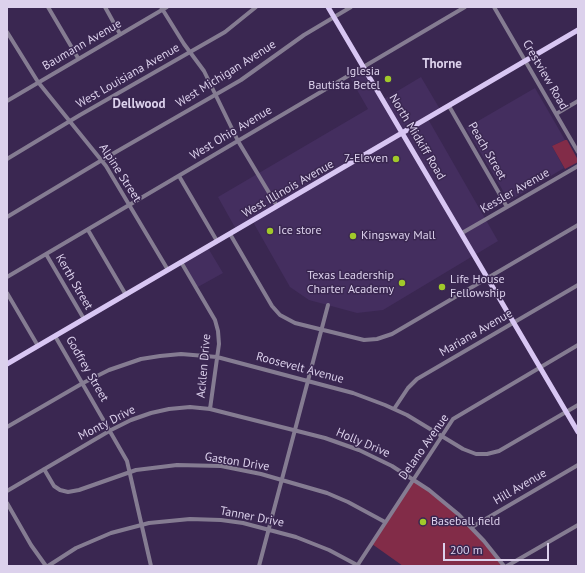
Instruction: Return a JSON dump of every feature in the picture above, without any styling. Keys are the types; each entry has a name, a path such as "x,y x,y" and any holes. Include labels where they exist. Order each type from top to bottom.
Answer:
{"main road":[{"name":"North Midkiff Road","path":"328,7 489,278 578,432"},
{"name":"West Illinois Avenue","path":"7,364 578,30"}],"street":[{"path":"48,7 78,58"},
{"path":"105,7 120,34"},
{"name":"Baumann Avenue","path":"7,101 162,8 167,7"},
{"name":"West Louisiana Avenue","path":"7,159 229,29 256,7"},
{"name":"West Michigan Avenue","path":"7,217 250,74 304,35 351,7"},
{"name":"West Ohio Avenue","path":"7,277 465,7"},
{"name":"Crestview Road","path":"494,7 578,152"},
{"path":"162,8 204,71 238,140 277,206"},
{"name":"Alpine Street","path":"7,32 38,82 102,160 168,270"},
{"path":"556,114 578,101"},
{"name":"Peach Street","path":"449,106 507,207"},
{"name":"Kessler Avenue","path":"462,234 578,166"},
{"path":"179,176 217,241"},
{"path":"230,234 275,310 284,318 292,322 359,340 370,340 384,338 392,334 578,226"},
{"path":"88,230 126,294"},
{"name":"Kerth Street","path":"46,254 84,319"},
{"name":"Acklen Drive","path":"181,262 217,324 219,338 210,409"},
{"name":"Mariana Avenue","path":"394,409 408,388 417,379 578,285"},
{"path":"7,293 38,346"},
{"path":"259,566 328,306"},
{"name":"Godfrey Street","path":"55,336 111,430 127,461 152,566"},
{"name":"Delano Avenue","path":"358,566 450,422 457,416 578,345"},
{"name":"Roosevelt Avenue","path":"7,427 83,383 118,366 150,357 187,354 217,357 309,380 353,393 413,418 467,452 476,454 489,454 502,450 578,405"},
{"name":"Monty Drive","path":"7,491 111,430 132,420 159,411 182,408 210,409 296,430"},
{"name":"Holly Drive","path":"296,430 354,448 392,466 413,479 442,500 472,527 506,566"},
{"name":"Gaston Drive","path":"44,469 54,486 60,490 68,492 79,490 130,472 177,465 211,466 247,471 327,493 348,502 385,522"},
{"name":"Hill Avenue","path":"472,527 578,465"},
{"path":"7,504 32,545 47,566"},
{"name":"Tanner Drive","path":"47,566 76,548 100,537 142,524 177,519 213,519 243,523 317,544 358,566"},
{"path":"506,566 578,525"}],"shaded area":[{"path":"365,66 384,99 421,77 441,111 428,119 498,241 383,310 357,313 309,300 290,287 253,222 237,231 218,197 368,109 349,76"},
{"path":"535,88 565,140 552,146 564,168 509,201 466,128"},
{"path":"567,140 578,162 565,169 552,146"},
{"path":"208,248 223,273 196,288 181,263"},
{"path":"413,479 454,510 504,566 403,566 372,544"}],"place":[{"name":"Iglesia Bautista Betel","path":"388,79"},
{"name":"7-Eleven","path":"396,159"},
{"name":"Ice store","path":"270,231"},
{"name":"Kingsway Mall","path":"353,236"},
{"name":"Texas Leadership Charter Academy","path":"402,283"},
{"name":"Life House Fellowship","path":"442,287"},
{"name":"Baseball field","path":"423,522"}],"district":[{"name":"Thorne","path":"442,64"},
{"name":"Dellwood","path":"139,104"}]}
